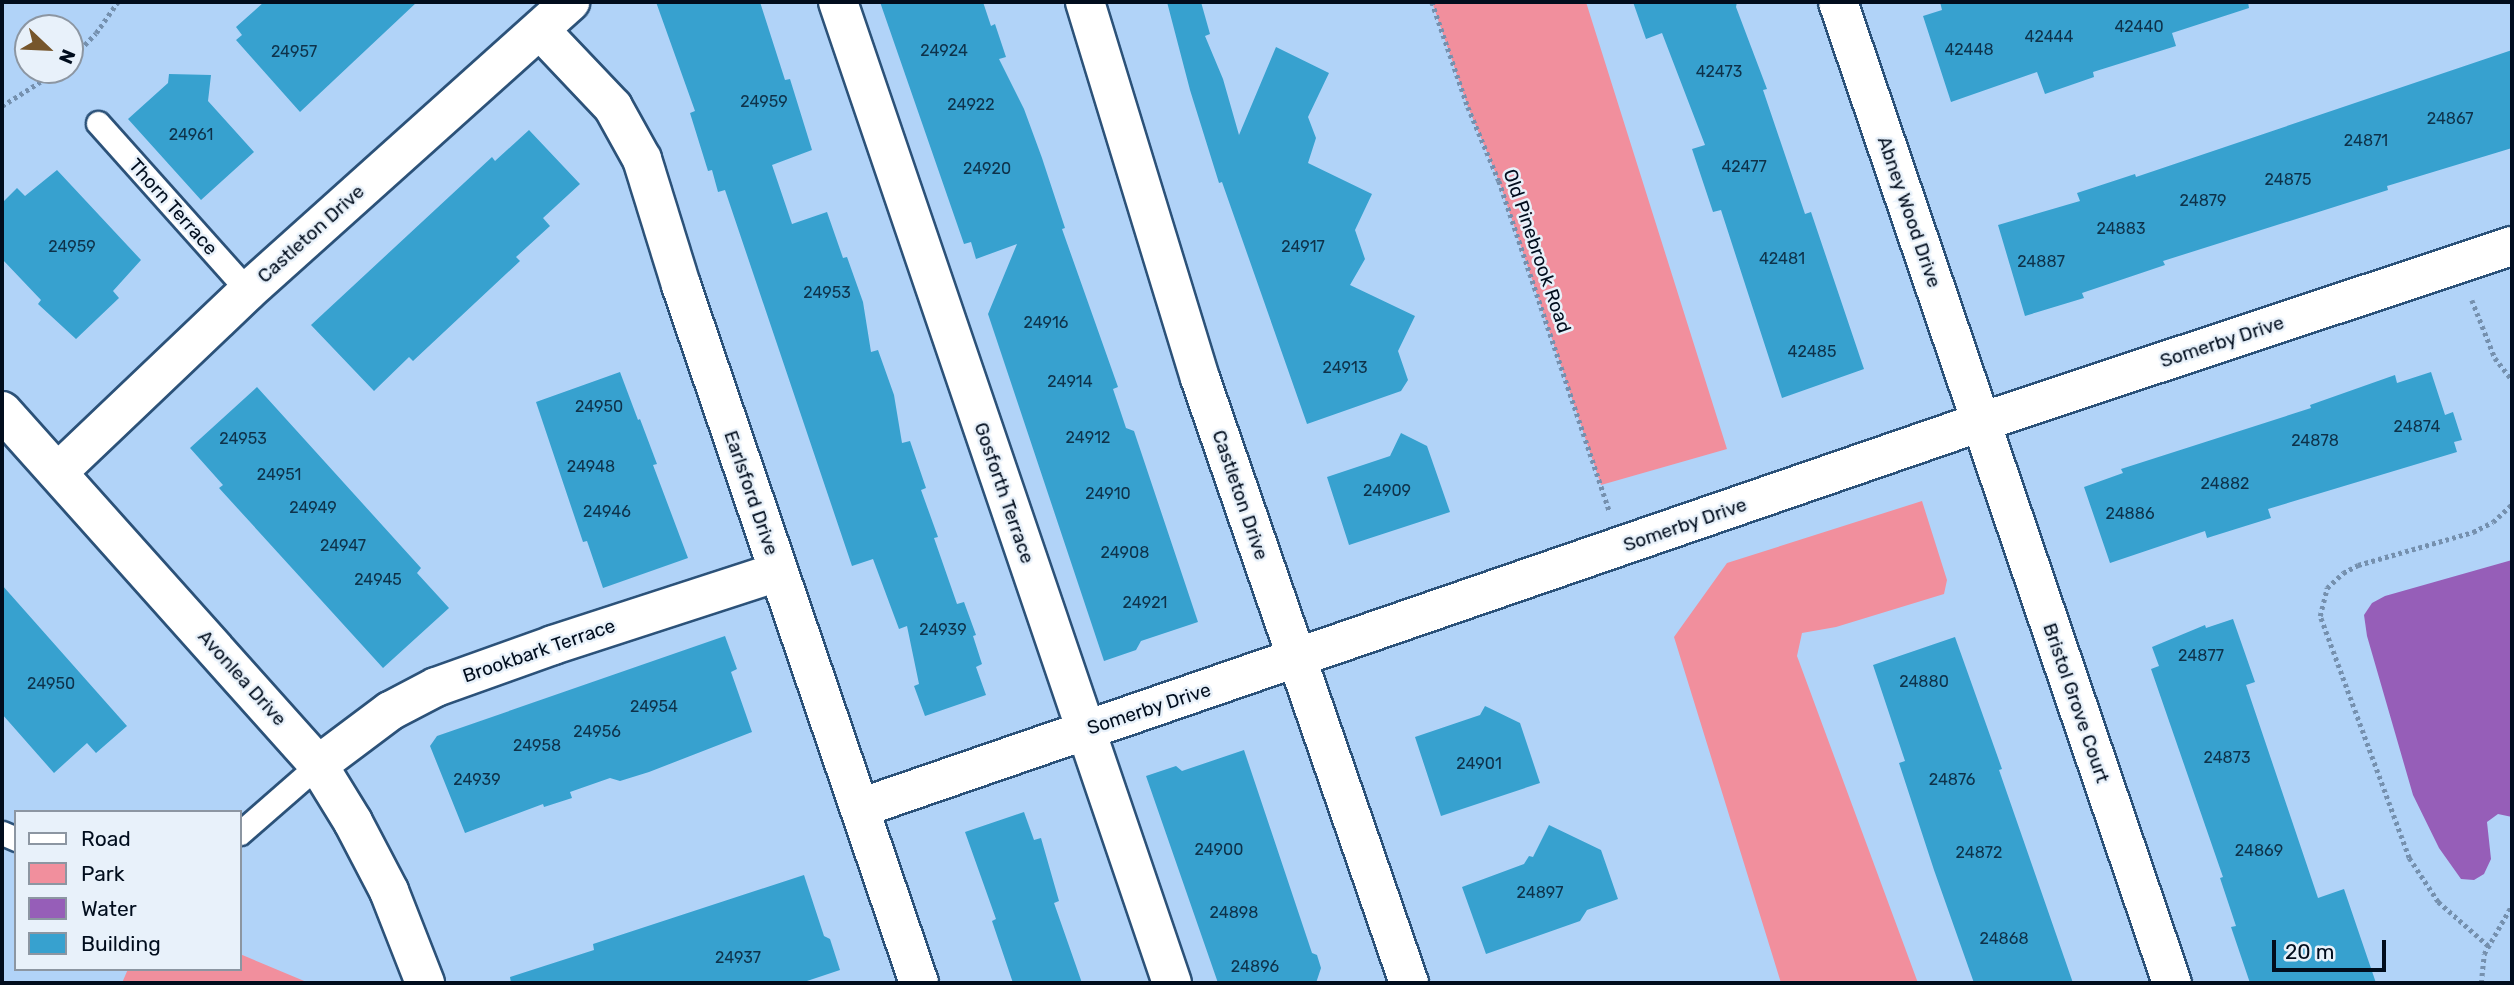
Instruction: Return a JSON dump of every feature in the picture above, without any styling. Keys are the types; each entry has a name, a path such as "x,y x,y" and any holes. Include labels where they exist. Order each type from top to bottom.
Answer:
{"street":[{"name":"Castleton Drive","path":"58,472 248,291 570,2"},
{"name":"Gosforth Terrace","path":"838,2 1172,983"},
{"name":"Castleton Drive","path":"1085,2 1200,378 1409,983"},
{"name":"Abney Wood Drive","path":"1838,2 1981,422"},
{"name":"Earlsford Drive","path":"540,30 613,107 642,159 681,285 919,983"},
{"name":"Somerby Drive","path":"860,808 1981,422 2512,246"},
{"name":"Avonlea Drive","path":"2,411 318,765 353,821 389,891 425,983"},
{"name":"Bristol Grove Court","path":"1981,422 2172,983"},
{"name":"Brookbark Terrace","path":"318,765 390,711 436,687 553,645 778,572"}],"lane":[{"name":"Thorn Terrace","path":"98,123 248,291"},
{"path":"242,831 318,765"}],"path":[{"path":"84,45 118,2"},
{"name":"Old Pinebrook Road","path":"1432,2 1468,107 1499,181 1610,512"},
{"path":"2,106 37,84"},
{"path":"2459,262 2485,337 2495,358 2512,380"},
{"path":"2488,947 2438,902 2409,858 2319,616 2327,589 2343,573 2358,565 2473,532 2493,522 2512,504"},
{"path":"2481,983 2481,968 2488,947 2512,905"}],"green space":[{"path":"1432,2 1586,2 1727,449 1601,485 1499,181 1468,107"},
{"path":"1922,501 1947,580 1944,594 1836,627 1802,633 1797,656 1918,983 1781,983 1674,637 1727,563"},
{"path":"242,955 309,983 122,983 127,971 242,971"}],"water":[{"path":"2512,560 2512,817 2498,814 2487,822 2491,859 2484,874 2474,880 2461,879 2439,848 2413,795 2367,636 2364,615 2372,603 2385,596"}],"building":[{"path":"264,2 417,2 300,112 236,40 242,35 236,27"},
{"path":"656,2 760,2 785,80 790,79 812,150 772,165 792,224 827,212 843,258 847,257 863,302 871,352 878,350 894,395 902,443 910,441 926,488 921,490 938,537 934,538 957,604 964,602 976,635 973,636 982,664 976,667 986,695 925,716 914,686 919,684 907,626 899,629 873,559 852,566 725,190 718,192 712,170 708,171 690,113 695,111"},
{"path":"880,2 983,2 991,26 995,24 1006,57 999,59 1024,109 1042,158 1065,228 1062,229 1118,387 1113,389 1126,428 1134,431 1198,622 1141,641 1136,650 1104,661 988,314 1017,244 976,259 971,242 964,244"},
{"path":"1167,2 1201,2 1210,34 1205,36 1223,79 1239,135 1276,47 1329,73 1308,117 1316,138 1308,163 1372,194 1355,230 1365,259 1350,285 1415,316 1398,351 1408,380 1401,391 1307,424 1222,182 1219,183 1190,90"},
{"path":"1633,2 1737,2 1736,7 1767,89 1763,90 1805,214 1811,212 1864,369 1782,398 1721,210 1713,212 1692,149 1705,145 1662,33 1646,39"},
{"path":"1940,2 2248,2 2249,8 2172,33 2176,46 2093,72 2094,77 2045,94 2037,72 1951,102 1923,16 1942,10"},
{"path":"2512,50 2512,148 2387,186 2388,190 2163,261 2165,265 2082,293 2084,298 2025,316 1998,225 2080,201 2077,193 2135,174 2136,177"},
{"path":"169,74 211,75 208,101 254,152 201,200 128,119 168,83"},
{"path":"529,130 580,184 543,218 550,226 516,257 520,261 413,361 409,357 374,391 311,325 492,157 495,161"},
{"path":"57,170 141,260 113,291 119,298 76,339 38,304 41,300 2,259 2,203 17,188 25,196"},
{"path":"620,372 657,464 653,465 688,558 603,588 587,541 583,542 536,402"},
{"path":"2431,372 2445,415 2453,412 2462,440 2454,442 2457,452 2268,509 2271,518 2207,538 2205,531 2110,563 2084,487 2123,473 2121,469 2311,408 2310,405 2395,375 2397,383"},
{"path":"257,387 421,568 417,573 449,608 383,668 219,488 223,485 190,448"},
{"path":"1401,433 1427,446 1450,512 1349,545 1327,477 1390,456"},
{"path":"2,585 127,726 96,753 87,743 54,773 2,714"},
{"path":"2233,619 2255,682 2246,685 2318,898 2344,889 2376,983 2250,983 2231,927 2236,926 2220,878 2223,877 2151,669 2159,666 2152,647 2205,625 2206,628"},
{"path":"725,636 737,669 731,672 752,732 649,772 620,781 610,778 570,792 572,798 544,807 543,804 465,833 430,746 437,736"},
{"path":"1955,637 2073,983 1974,983 1934,870 1899,763 1905,761 1873,665"},
{"path":"1485,706 1520,723 1540,783 1441,816 1415,737 1480,715"},
{"path":"1244,750 1312,953 1317,955 1321,968 1316,983 1218,983 1146,776 1176,766 1182,771"},
{"path":"1024,812 1034,840 1041,838 1059,901 1054,903 1082,983 1013,983 992,921 996,919 965,832"},
{"path":"1549,825 1601,850 1618,899 1587,910 1580,921 1486,954 1462,887 1524,864 1529,856 1533,857"},
{"path":"804,875 824,936 830,939 840,970 801,983 511,983 510,977 594,950 593,944"}]}
